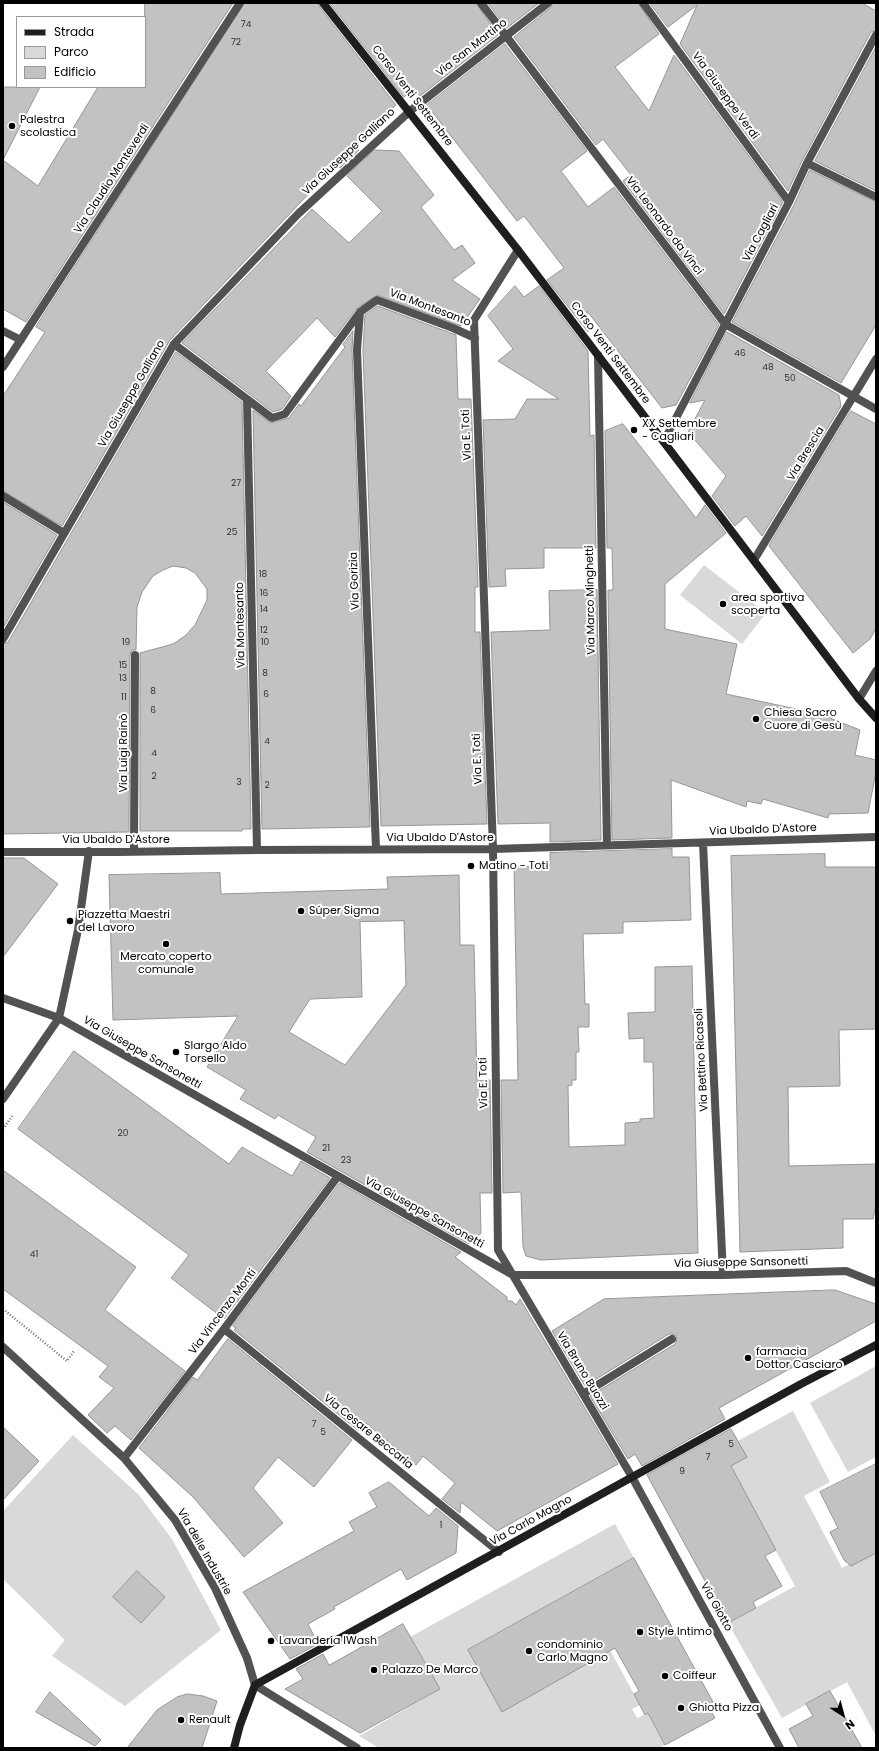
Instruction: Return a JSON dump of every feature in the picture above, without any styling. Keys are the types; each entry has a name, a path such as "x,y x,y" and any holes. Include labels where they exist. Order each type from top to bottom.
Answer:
{"street":[{"name":"Via Claudio Monteverdi","path":"3,367 240,3"},
{"name":"Corso Venti Settembre","path":"323,3 410,111 518,250 859,699 876,718"},
{"name":"Via Leonardo da Vinci","path":"481,3 505,37 725,324 876,409"},
{"name":"Via San Martino","path":"410,111 548,3"},
{"name":"Via Giuseppe Verdi","path":"642,3 789,202"},
{"name":"Via Cagliari","path":"664,441 789,202 807,163 876,35"},
{"name":"Via Giuseppe Galliano","path":"3,639 174,344 298,214 410,111"},
{"path":"807,163 876,197"},
{"name":"Via E. Toti","path":"513,1275 498,1250 493,849 474,320 518,250"},
{"name":"Via Montesanto","path":"174,344 272,418 284,414 360,312 377,300 453,328 475,338"},
{"name":"Via Gorizia","path":"360,312 357,350 376,849"},
{"path":"3,331 21,340"},
{"name":"Via Marco Minghetti","path":"598,355 607,845"},
{"name":"Via Brescia","path":"754,560 876,359"},
{"name":"Via Montesanto","path":"247,400 257,850"},
{"path":"3,496 64,533"},
{"name":"Via Luigi Rainò","path":"134,851 135,654"},
{"path":"859,699 876,671"},
{"name":"Via Ubaldo D'Astore","path":"3,852 493,849 876,837"},
{"name":"Via Bettino Ricasoli","path":"703,843 723,1275"},
{"path":"3,1099 59,1018 78,930 89,851"},
{"name":"Via Giuseppe Sansonetti","path":"3,998 59,1018 513,1275 723,1275 846,1271 876,1283"},
{"name":"Via Vincenzo Monti","path":"124,1458 224,1329 338,1176"},
{"name":"Via Bruno Buozzi","path":"513,1275 632,1477"},
{"name":"Via Cesare Beccaria","path":"224,1329 498,1552"},
{"path":"583,1394 672,1339"},
{"name":"Via Carlo Magno","path":"255,1685 801,1384 876,1345"},
{"name":"Via delle Industrie","path":"3,1347 124,1458 175,1520 211,1581 247,1658 255,1685"},
{"name":"Via Giotto","path":"632,1477 780,1748"},
{"path":"234,1748 240,1725 255,1685 357,1748"}],"path":[{"path":"3,1129 16,1111"},
{"path":"3,1309 67,1361 74,1351"}],"green space":[{"name":"area sportiva scoperta","path":"704,565 766,613 742,644 680,595"},
{"path":"876,1366 876,1457 848,1472 810,1403"},
{"path":"793,1411 830,1482 804,1496 842,1568 876,1550 876,1736 847,1682 782,1718 728,1623 795,1586 721,1450"},
{"path":"73,1435 138,1494 172,1539 221,1630 125,1706 52,1656 65,1640 3,1579 3,1511"},
{"path":"615,1524 634,1558 468,1650 502,1711 610,1650 640,1705 632,1709 637,1718 648,1713 665,1745 659,1748 379,1748 359,1736 440,1689 410,1637"}],"building":[{"path":"145,3 233,3 26,322 3,309 3,160 38,186 97,88 146,88"},
{"path":"245,3 318,3 396,105 351,150 359,150 340,168 336,165 170,340 62,526 3,491 3,396 45,332 36,327"},
{"path":"330,3 476,3 498,35 420,96 413,88 404,97"},
{"path":"488,3 539,3 507,28"},
{"path":"553,3 638,3 659,34 615,67 649,111 674,55 783,202 724,314 623,181 631,175 603,139 596,145 514,37 551,7"},
{"path":"650,3 862,3 876,11 876,30 871,32 802,161 788,191 680,44 697,5 668,27"},
{"path":"505,44 587,151 561,171 588,207 614,187 719,325 676,405 662,408 587,311 588,332 547,280 564,268 524,216 517,221 427,105"},
{"path":"876,47 876,191 815,161"},
{"name":"Palestra scolastica","path":"3,87 39,88 3,160"},
{"path":"375,150 399,151 434,195 421,207 454,250 462,245 475,263 452,280 480,299 461,326 377,295 356,309 335,337 317,318 266,371 291,396 282,409 273,412 182,343 312,209 349,243 382,211 347,176"},
{"path":"810,170 876,202 876,325 841,383 732,322 794,205"},
{"path":"515,286 524,297 539,286 588,351 590,436 594,435 596,548 544,548 544,568 505,569 506,586 489,587 483,420 515,419 527,399 559,399 498,361 513,349 488,316"},
{"path":"378,306 456,335 458,399 471,399 478,587 475,587 475,632 480,632 487,824 381,826 363,350 365,315"},
{"path":"353,331 352,350 370,827 262,829 253,410 271,423 289,418 299,404 301,406 345,347 343,345"},
{"path":"727,332 839,395 841,406 762,536 746,516 735,526 712,496 726,476 688,432 705,400 690,403"},
{"path":"176,352 242,402 251,829 242,829 242,831 140,831 140,653 173,644 185,636 195,625 207,600 207,589 195,573 186,568 173,566 153,576 142,592 137,607 136,650 132,650 130,655 129,832 3,834 3,644 8,642"},
{"path":"851,411 876,424 876,629 870,639 853,653 769,546"},
{"path":"623,424 696,518 705,505 726,533 665,584 665,629 737,644 726,694 820,714 860,730 855,755 876,760 876,772 868,813 829,814 828,818 763,799 761,804 747,801 746,807 671,780 672,838 612,840 608,590 613,590 612,548 607,548 605,431"},
{"path":"3,502 57,535 3,628"},
{"path":"597,590 601,840 550,842 550,823 498,824 491,632 550,630 549,591"},
{"path":"672,849 672,857 689,857 691,920 623,922 623,933 583,934 585,1004 589,1004 589,1027 578,1027 579,1052 576,1052 576,1080 572,1080 572,1085 568,1086 569,1147 625,1145 625,1123 640,1122 640,1119 654,1118 653,1062 644,1062 644,1038 629,1039 628,1013 655,1012 655,967 692,966 698,1253 541,1260 526,1256 523,1247 521,1192 503,1193 501,1080 518,1080 514,867 550,866 550,853"},
{"path":"825,854 825,867 876,867 876,1029 839,1030 840,1086 788,1087 789,1166 876,1164 876,1205 873,1219 843,1219 843,1248 740,1252 731,856"},
{"path":"3,858 24,858 58,884 3,957"},
{"path":"220,873 221,894 388,889 387,877 459,875 460,945 474,945 477,1081 490,1080 492,1193 480,1193 481,1233 469,1244 307,1152 316,1137 278,1115 275,1119 240,1099 246,1090 207,1067 238,1016 113,1020 109,875","holes":["404,921 406,985 345,1065 289,1032 310,999 362,997 360,922"]},
{"path":"74,1051 229,1164 242,1147 292,1176 301,1161 330,1178 224,1319 171,1278 189,1255 18,1129"},
{"path":"3,1170 136,1267 105,1310 185,1371 131,1440 115,1426 107,1433 88,1415 114,1388 99,1377 108,1366 3,1289"},
{"path":"340,1183 461,1252 455,1257 507,1297 507,1301 512,1301 516,1305 520,1299 618,1464 497,1531 461,1502 460,1513 442,1499 455,1483 423,1456 416,1465 366,1423 359,1431 234,1330 236,1328 233,1326"},
{"path":"835,1290 876,1304 876,1321 719,1408 725,1419 642,1466 635,1454 628,1459 590,1396 675,1344 677,1339 676,1336 669,1334 585,1386 552,1331 604,1299"},
{"path":"228,1339 352,1440 314,1487 278,1457 253,1488 283,1523 244,1557 193,1497 139,1448 193,1377 197,1380"},
{"path":"3,1427 39,1461 3,1500"},
{"path":"731,1429 747,1457 731,1466 776,1550 765,1556 782,1586 753,1602 756,1608 728,1623 647,1475"},
{"path":"876,1464 876,1553 851,1566 844,1560 830,1532 838,1528 820,1492"},
{"path":"389,1482 429,1516 436,1508 458,1526 456,1553 407,1580 401,1569 334,1607 335,1609 308,1624 318,1644 290,1659 243,1592 354,1531 349,1522 377,1507 369,1493"},
{"name":"condominio Carlo Magno","path":"634,1558 713,1702 708,1706 715,1718 665,1745 648,1713 645,1715 634,1694 639,1691 615,1648 502,1712 468,1650"},
{"path":"137,1571 165,1597 141,1623 113,1597"},
{"name":"Palazzo De Marco","path":"403,1624 440,1689 360,1733 285,1689 303,1679 296,1669 323,1654 329,1665"},
{"path":"830,1691 862,1748 799,1748 789,1729 813,1716 806,1704"},
{"path":"50,1692 101,1740 95,1746 36,1712"},
{"name":"Renault","path":"188,1694 203,1696 217,1701 202,1748 127,1748 157,1710 177,1697"}],"place":[{"name":"Palestra scolastica","path":"12,126"},
{"name":"XX Settembre - Cagliari","path":"634,430"},
{"name":"area sportiva scoperta","path":"723,604"},
{"name":"Chiesa Sacro Cuore di Gesù","path":"756,719"},
{"name":"Matino - Toti","path":"471,866"},
{"name":"Súper Sigma","path":"301,911"},
{"name":"Piazzetta Maestri del Lavoro","path":"70,921"},
{"name":"Mercato coperto comunale","path":"166,944"},
{"name":"Slargo Aldo Torsello","path":"176,1052"},
{"name":"farmacia Dottor Casciaro","path":"748,1358"},
{"name":"Style Intimo","path":"640,1632"},
{"name":"Lavandería IWash","path":"271,1641"},
{"name":"condominio Carlo Magno","path":"529,1651"},
{"name":"Palazzo De Marco","path":"374,1670"},
{"name":"Coiffeur","path":"665,1676"},
{"name":"Ghiotta Pizza","path":"681,1708"},
{"name":"Renault","path":"181,1720"}]}
